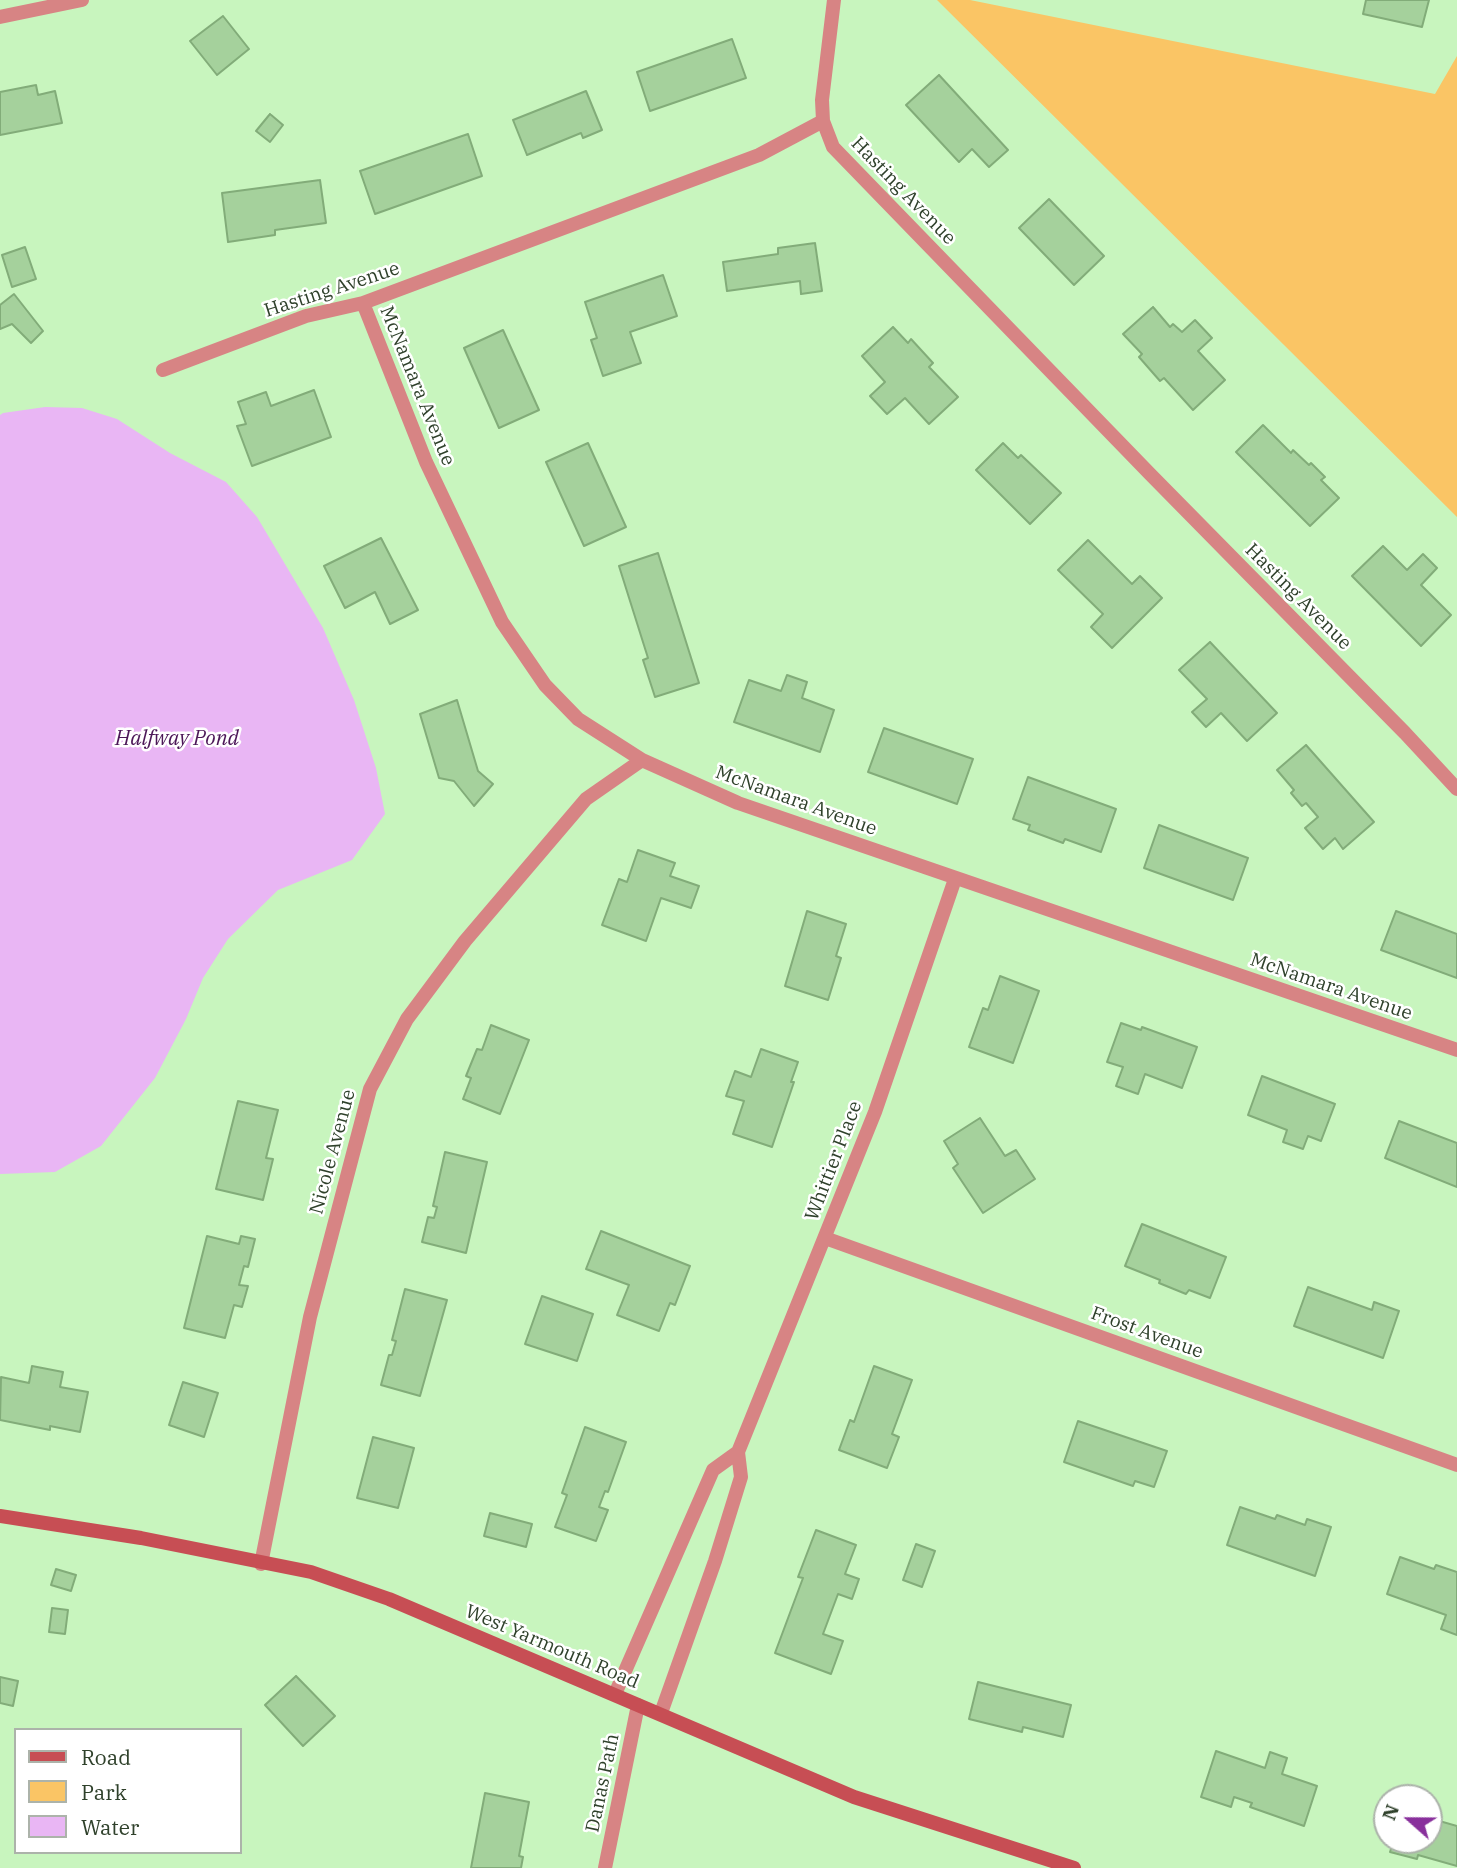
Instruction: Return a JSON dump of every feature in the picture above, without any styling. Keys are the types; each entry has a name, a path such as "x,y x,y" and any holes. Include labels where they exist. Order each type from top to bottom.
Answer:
{"main road":[{"name":"West Yarmouth Road","path":"0,1516 216,1552 261,1564 311,1572 389,1599 854,1797 1074,1868"}],"street":[{"path":"0,17 82,0"},
{"path":"823,121 822,100 834,0"},
{"name":"Hasting Avenue","path":"163,370 306,316 363,303 759,155 823,121 833,147 1457,789"},
{"name":"McNamara Avenue","path":"363,303 426,463 502,622 545,685 578,719 642,760 738,803 1457,1050"},
{"name":"Nicole Avenue","path":"261,1564 310,1317 370,1089 407,1019 465,941 586,799 642,760"},
{"name":"Whittier Place","path":"661,1713 715,1561 741,1477 738,1452 875,1112 955,879"},
{"name":"Frost Avenue","path":"825,1238 1457,1465"},
{"name":"Whittier Place","path":"615,1693 713,1470 738,1452"},
{"name":"Danas Path","path":"605,1868 639,1705"}],"green space":[{"path":"937,0 970,0 1435,94 1457,56 1457,517"}],"water":[{"name":"Halfway Pond","path":"45,407 82,408 117,419 170,453 226,482 257,517 323,628 354,700 376,768 385,814 352,860 278,890 228,939 203,978 186,1019 155,1078 101,1146 55,1172 0,1174 0,415"}],"building":[{"path":"1366,0 1429,0 1422,27 1363,14"},
{"path":"223,16 249,49 217,75 190,41"},
{"path":"732,39 746,78 650,111 637,72"},
{"path":"939,75 1008,150 989,167 972,149 959,162 906,105"},
{"path":"36,85 38,95 55,91 62,123 0,135 0,92"},
{"path":"586,91 602,130 583,138 581,133 527,155 513,120"},
{"path":"270,114 283,125 270,142 256,131"},
{"path":"468,134 482,176 375,214 360,171"},
{"path":"320,180 326,223 275,230 275,235 228,242 222,193"},
{"path":"1049,199 1104,256 1074,285 1019,228"},
{"path":"815,243 822,291 801,294 800,281 727,291 723,262 778,254 778,248"},
{"path":"25,247 36,279 12,287 2,255"},
{"path":"663,275 677,316 630,332 641,363 603,376 591,340 597,338 585,302"},
{"path":"14,294 43,331 31,343 12,324 0,329 0,305"},
{"path":"1153,307 1170,327 1173,324 1182,332 1195,320 1212,338 1198,351 1225,380 1193,410 1164,378 1160,381 1139,357 1142,354 1123,334"},
{"path":"893,327 908,343 911,339 933,363 929,367 958,397 929,424 905,398 887,414 870,396 885,382 862,356"},
{"path":"503,330 539,410 499,428 464,348"},
{"path":"314,390 331,437 252,466 237,426 246,424 238,402 266,392 271,406"},
{"path":"1263,425 1291,453 1293,450 1309,465 1311,463 1325,477 1321,480 1339,498 1310,526 1236,452"},
{"path":"588,443 626,527 584,546 546,462"},
{"path":"1003,443 1018,458 1021,455 1061,493 1030,524 976,470"},
{"path":"381,538 418,610 390,624 375,592 345,608 324,566"},
{"path":"1088,540 1132,584 1140,576 1162,598 1112,648 1091,627 1103,614 1058,570"},
{"path":"1383,546 1407,570 1423,554 1437,568 1421,585 1451,615 1421,646 1352,576"},
{"path":"658,553 699,683 655,697 643,660 648,658 619,566"},
{"path":"1210,642 1277,713 1247,741 1221,713 1206,727 1192,712 1207,699 1179,670"},
{"path":"787,675 807,682 802,698 834,710 820,752 734,722 749,680 781,691"},
{"path":"457,700 478,771 493,784 474,806 454,781 439,778 420,714"},
{"path":"884,728 973,759 957,804 868,772"},
{"path":"1306,745 1374,822 1343,849 1335,838 1323,849 1305,828 1318,817 1306,803 1302,806 1291,793 1294,790 1277,770"},
{"path":"1028,777 1116,809 1101,852 1065,839 1063,843 1028,830 1030,825 1013,819"},
{"path":"1159,825 1248,858 1233,900 1144,868"},
{"path":"638,850 675,863 670,876 699,886 691,908 661,898 646,941 602,925 619,879 627,882"},
{"path":"807,911 846,924 836,956 841,958 828,1000 785,986"},
{"path":"1396,911 1457,934 1457,978 1381,950"},
{"path":"1000,976 1039,991 1013,1063 969,1047 983,1008 988,1010"},
{"path":"1121,1023 1141,1030 1142,1027 1197,1047 1182,1088 1145,1074 1138,1094 1116,1086 1123,1067 1107,1062"},
{"path":"491,1025 529,1040 500,1114 463,1099 471,1078 466,1076 477,1049 482,1050"},
{"path":"761,1049 798,1062 772,1147 733,1134 744,1101 726,1096 735,1071 751,1077"},
{"path":"1262,1076 1335,1104 1321,1141 1308,1136 1303,1149 1283,1142 1287,1130 1248,1115"},
{"path":"238,1101 278,1110 266,1158 273,1159 263,1200 216,1189"},
{"path":"980,1118 1005,1156 1016,1150 1035,1179 983,1213 953,1168 958,1164 944,1141"},
{"path":"1399,1121 1457,1143 1457,1187 1385,1158"},
{"path":"445,1152 487,1162 466,1253 422,1242 428,1217 434,1218 437,1207 433,1206"},
{"path":"1142,1224 1226,1257 1210,1298 1189,1290 1186,1294 1125,1266"},
{"path":"601,1231 690,1266 675,1305 670,1303 659,1331 617,1315 629,1285 586,1269"},
{"path":"207,1236 239,1244 241,1236 255,1239 248,1267 244,1266 239,1285 248,1286 242,1307 234,1305 225,1338 184,1328"},
{"path":"1308,1287 1372,1310 1374,1302 1399,1311 1383,1358 1294,1326"},
{"path":"405,1289 447,1300 420,1396 381,1385 389,1355 392,1355 396,1341 392,1340"},
{"path":"542,1296 593,1314 577,1361 525,1344"},
{"path":"32,1366 63,1372 60,1387 88,1392 80,1432 50,1426 50,1430 0,1420 1,1377 29,1383"},
{"path":"874,1366 912,1380 892,1434 899,1437 887,1468 839,1450 850,1420 854,1422"},
{"path":"183,1382 218,1393 204,1437 169,1425"},
{"path":"1078,1421 1167,1451 1154,1487 1135,1481 1133,1486 1064,1462"},
{"path":"585,1427 626,1442 608,1492 605,1491 599,1507 608,1510 596,1541 555,1527 567,1495 562,1493"},
{"path":"373,1437 414,1448 398,1508 357,1498"},
{"path":"1240,1507 1275,1519 1277,1515 1305,1525 1307,1519 1331,1527 1315,1576 1227,1545"},
{"path":"490,1513 532,1524 526,1547 484,1536"},
{"path":"816,1530 856,1545 845,1574 859,1579 852,1599 838,1594 823,1634 843,1641 831,1674 775,1653 803,1578 798,1577"},
{"path":"916,1544 935,1551 922,1587 903,1580"},
{"path":"1400,1557 1434,1569 1436,1565 1457,1572 1457,1635 1441,1629 1446,1615 1387,1594"},
{"path":"56,1569 76,1575 71,1591 51,1585"},
{"path":"52,1608 68,1610 65,1634 49,1632"},
{"path":"296,1676 335,1716 303,1746 265,1705"},
{"path":"0,1677 18,1681 13,1706 0,1703"},
{"path":"978,1682 1071,1705 1063,1737 1023,1727 1022,1732 969,1719"},
{"path":"1216,1751 1265,1768 1270,1752 1287,1758 1282,1774 1317,1786 1304,1826 1250,1807 1252,1803 1234,1797 1231,1807 1201,1797"},
{"path":"485,1793 529,1802 519,1856 523,1857 521,1868 471,1868"},
{"path":"1443,1822 1457,1826 1457,1866 1418,1855 1417,1859 1398,1854 1443,1854"}]}
